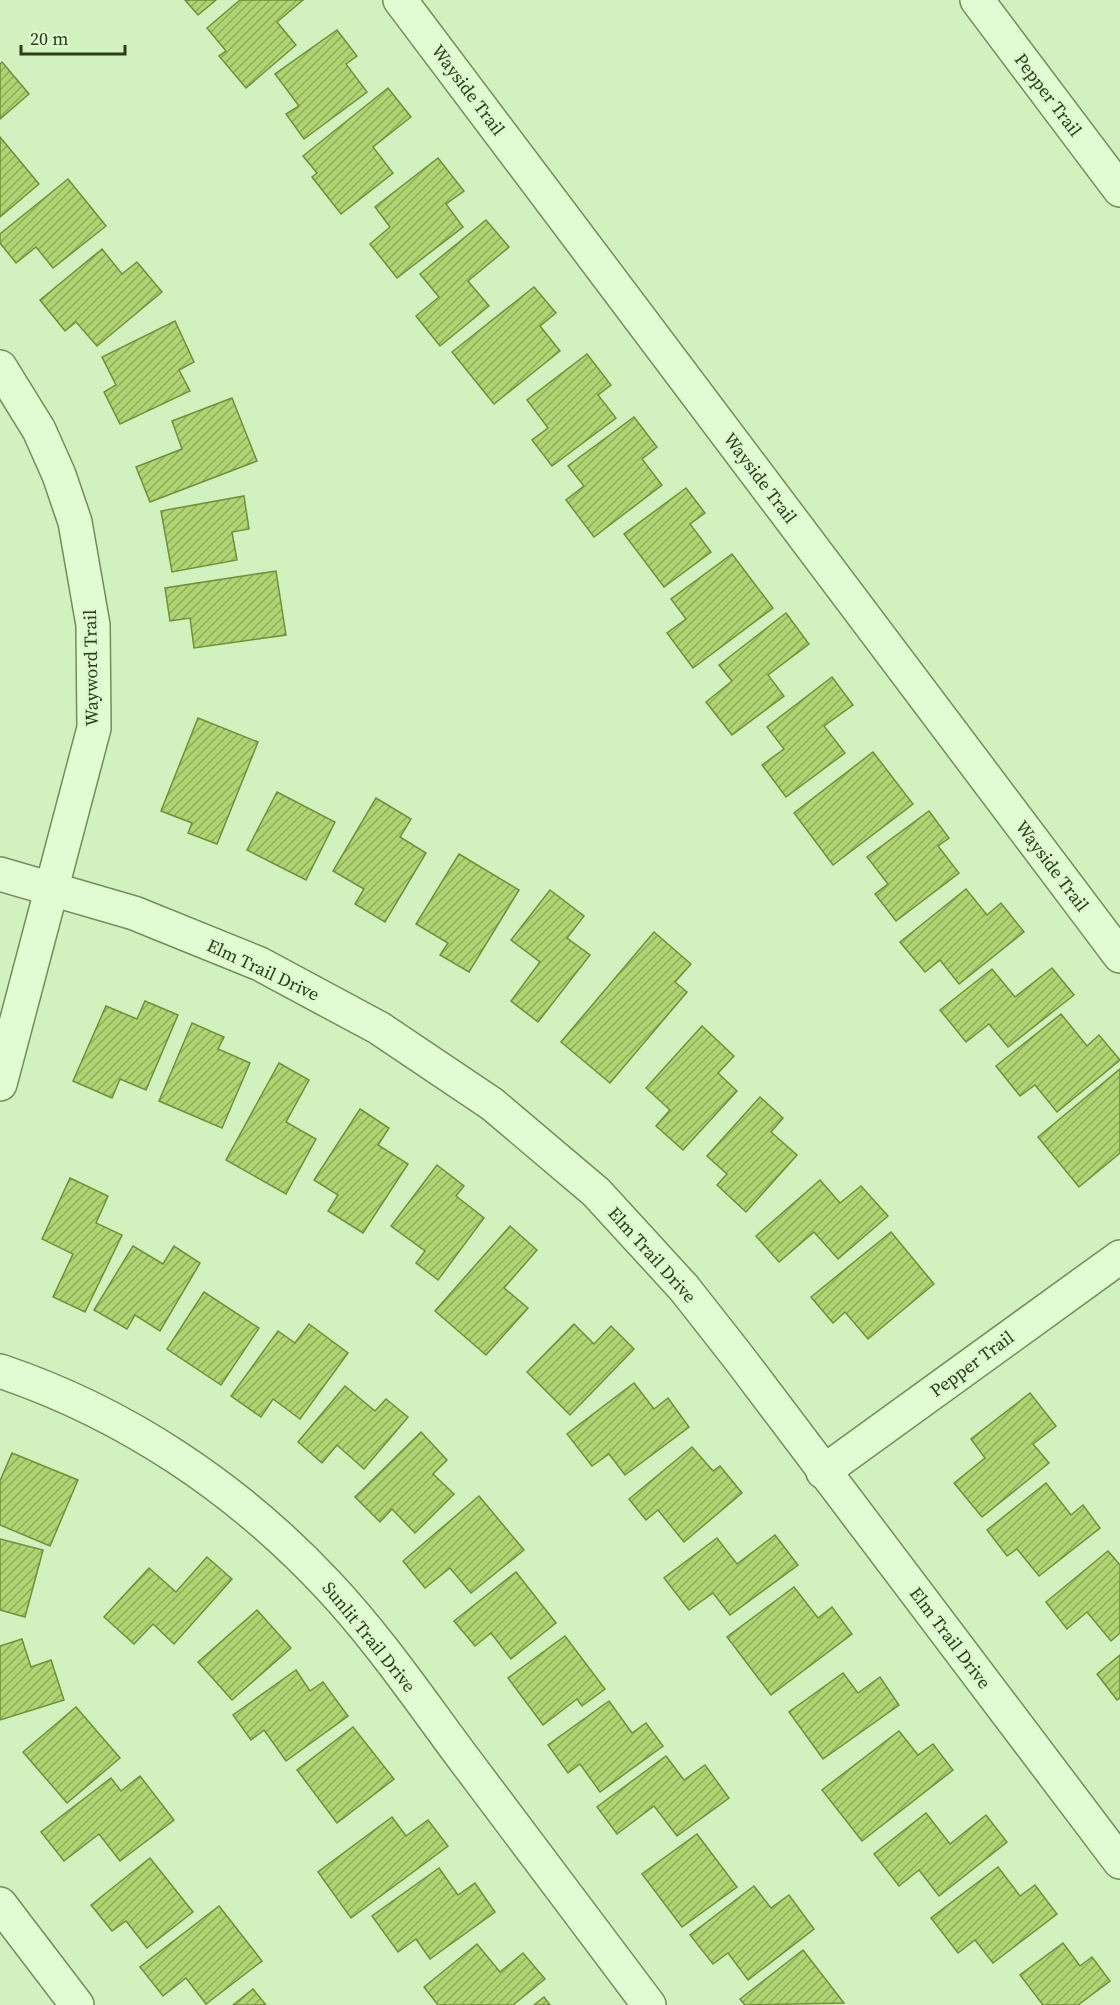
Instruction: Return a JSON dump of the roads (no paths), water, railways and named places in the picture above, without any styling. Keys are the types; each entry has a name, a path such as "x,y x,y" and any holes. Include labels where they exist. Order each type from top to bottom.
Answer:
{"street":[{"name":"Wayside Trail","path":"400,0 1120,956"},
{"name":"Pepper Trail","path":"977,0 1120,190"},
{"name":"Wayword Trail","path":"0,367 39,430 59,475 75,522 93,625 94,728 0,1084"},
{"name":"Elm Trail Drive","path":"0,874 134,913 260,964 380,1028 492,1104 596,1192 684,1288 740,1358 823,1472 1120,1862"},
{"name":"Pepper Trail","path":"823,1472 1120,1257"},
{"name":"Sunlit Trail Drive","path":"0,1371 46,1386 124,1424 197,1471 266,1524 328,1585 384,1652 649,2005"},
{"path":"0,1904 77,2005"}]}
